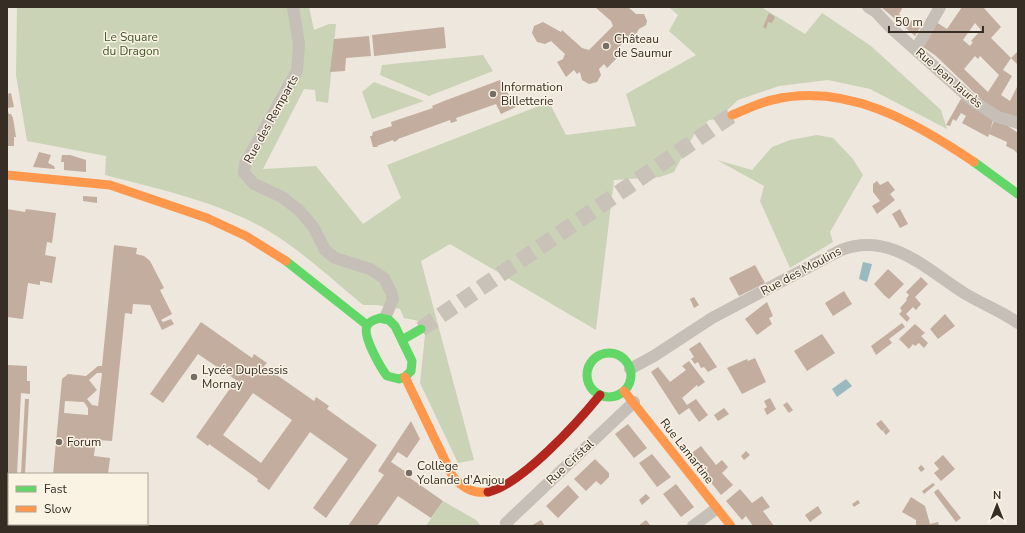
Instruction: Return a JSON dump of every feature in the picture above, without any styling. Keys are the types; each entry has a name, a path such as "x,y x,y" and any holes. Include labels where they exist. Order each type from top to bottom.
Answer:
{"street":[{"name":"Rue des Remparts","path":"293,7 299,44 297,71 245,164 244,173 254,184 282,197 300,211 314,228 325,250 335,258 370,269 384,278 391,292 392,299 385,318"},
{"name":"Rue Jean Jaurès","path":"868,7 876,12 890,28 916,49 957,88 998,117 1018,123"},
{"path":"916,49 940,7"},
{"path":"732,115 755,105 786,97 822,95 863,102 899,116 928,132 1018,194"},
{"path":"7,175 110,185 207,218 246,236 273,252 367,325"},
{"name":"Rue des Moulins","path":"630,369 654,356 712,318 841,250 871,244 896,249 911,257 964,294 1018,323"},
{"path":"385,318 395,326 412,361 411,371 405,377 392,379 384,373 366,337 365,329 367,325 375,319 385,318"},
{"path":"402,340 421,329"},
{"path":"607,353 617,354 625,360 630,369 630,383 624,391 610,397 600,395 592,389 588,379 588,369 593,360 607,353"},
{"path":"405,377 453,477 465,489 477,493 492,492 508,484 585,415 600,395"},
{"name":"Rue Lamartine","path":"624,391 731,526"},
{"name":"Rue Cristal","path":"507,524 634,402"},
{"path":"693,526 716,509"}],"green space":[{"name":"Le Square du Dragon","path":"17,7 309,7 314,30 329,24 336,24 328,103 316,101 315,90 304,89 263,169 316,166 363,224 401,198 387,165 549,102 566,135 636,126 626,94 696,55 669,31 678,15 669,7 761,7 805,34 822,13 871,46 941,110 947,129 870,89 828,80 779,86 738,100 718,119 709,120 696,131 674,172 660,177 614,180 596,330 450,244 421,261 474,460 458,463 420,383 425,335 419,321 404,318 400,309 377,305 363,305 280,238 248,220 188,197 105,175 106,156 27,141 16,75"},
{"path":"483,55 493,71 429,96 380,75 382,65"},
{"path":"374,82 424,101 372,119 362,92"},
{"path":"817,135 833,138 853,159 863,175 830,232 833,242 790,268 760,201 764,186 717,160 752,170 772,147 790,140"},
{"path":"443,501 476,520 481,526 426,526"}],"water":[{"path":"863,262 872,264 867,282 859,279"},
{"path":"846,379 852,386 837,397 832,389"}],"building":[{"name":"Château de Saumur","path":"595,7 628,7 636,14 644,14 647,21 646,25 639,29 634,37 630,35 617,49 621,54 607,68 604,64 599,69 601,75 597,82 589,84 582,80 580,72 577,74 574,70 566,77 557,62 563,59 565,54 551,41 545,44 537,42 532,33 534,26 543,22 561,32 562,30 582,48 589,50 613,26 611,21"},
{"path":"881,7 903,7 899,14 910,22 912,20 915,21 916,19 923,23 915,36"},
{"path":"962,7 983,7 1001,27 991,38 1011,58 1003,70 1012,76 1001,95 1010,101 1018,85 1018,117 997,111 983,101 936,56 922,46 936,22 947,29","holes":["975,23 981,30 971,41 973,42 970,46 963,40","975,56 978,59 980,56 999,75 988,92 964,69"]},
{"path":"769,13 775,17 772,23 768,22 766,29 763,27"},
{"path":"444,27 446,48 374,56 372,35"},
{"path":"369,36 371,56 346,58 345,71 330,72 334,39"},
{"path":"1018,51 1017,64 1011,58"},
{"path":"500,80 516,107 501,114 496,104 456,118 457,121 451,123 450,120 398,139 394,142 393,140 377,146 378,147 373,147 370,136 372,136 373,132 392,126 391,122 433,108 432,106"},
{"path":"11,93 14,107 7,108 7,94"},
{"path":"962,97 993,120 990,131 994,120 1008,126 1018,133 1018,154 1006,146 1007,142 989,134 988,137 962,123 966,116 961,113 956,121 953,119 950,126 946,125"},
{"path":"7,110 13,118 16,137 14,137 14,146 7,146"},
{"path":"39,152 51,155 48,163 54,166 55,169 33,167"},
{"path":"62,155 70,155 86,160 86,172 64,170 64,162 61,162"},
{"path":"877,181 880,185 888,181 895,190 890,194 895,200 877,214 872,206 880,201 873,192 873,184"},
{"path":"83,196 97,197 97,203 83,201"},
{"path":"7,209 25,212 26,209 56,213 52,243 47,242 45,255 56,257 52,283 40,281 40,285 28,283 23,319 7,317"},
{"path":"900,209 908,224 900,228 892,214"},
{"path":"114,245 137,248 136,254 144,256 150,261 164,288 160,290 172,314 161,320 163,322 171,319 174,324 162,330 150,305 133,304 132,314 125,313 112,441 96,440 94,456 110,458 108,473 53,473 62,379 68,374 86,376 98,366 102,366","holes":["97,373 102,373 98,406 92,405 87,399 97,390 89,380","65,401 84,402 88,408 88,415 64,413"]},
{"path":"755,265 765,283 739,296 729,278"},
{"path":"888,269 904,284 889,299 874,284"},
{"path":"921,277 928,284 915,297 921,304 916,310 913,307 906,314 910,318 907,322 899,314 902,311 900,308 907,300 906,299 909,295 906,292"},
{"path":"844,291 852,304 833,316 825,303"},
{"path":"694,297 699,305 694,308 690,299"},
{"path":"767,302 773,316 769,318 772,324 757,335 745,319"},
{"path":"945,314 955,326 938,339 930,329"},
{"path":"201,322 252,358 254,354 267,363 264,366 314,401 316,397 329,406 327,409 377,445 326,518 313,508 348,459 310,432 269,490 257,481 258,479 209,444 208,446 196,437 236,380 198,354 163,403 150,394","holes":["253,393 292,420 261,463 223,435"]},
{"path":"902,323 905,327 889,339 892,343 876,355 871,346"},
{"path":"915,324 925,333 921,336 928,343 924,348 919,343 915,346 913,344 909,349 899,339"},
{"path":"822,334 835,353 807,371 794,351"},
{"path":"700,342 717,367 708,372 704,367 701,368 698,362 695,364 691,359 694,357 689,349"},
{"path":"755,358 766,382 742,394 727,368 747,359 748,361"},
{"path":"689,361 705,382 698,387 697,385 682,398 687,405 696,399 708,415 699,422 689,408 679,415 651,372 658,367 670,382 686,370 682,366"},
{"path":"7,365 27,366 27,381 30,381 30,394 21,393 17,473 8,473 7,511"},
{"path":"770,398 776,409 767,415 764,409 767,407 764,401"},
{"path":"25,399 29,399 25,473 21,473"},
{"path":"787,402 793,410 789,413 783,405"},
{"path":"724,408 729,414 718,421 714,415"},
{"path":"881,420 887,427 882,431 876,424"},
{"path":"411,421 420,439 407,458 398,452 391,462 412,476 410,478 443,501 431,518 398,496 377,526 348,526 384,475 378,471"},
{"path":"628,424 647,448 634,458 615,434"},
{"path":"887,427 890,431 886,435 883,431"},
{"path":"701,446 716,465 722,460 728,467 722,473 733,485 721,495 689,455"},
{"path":"746,451 750,455 744,460 741,456"},
{"path":"652,454 671,477 657,487 639,463"},
{"path":"943,455 955,469 941,481 934,473 939,469 934,463"},
{"path":"595,459 609,473 609,477 601,485 596,481 586,491 574,479"},
{"path":"921,465 925,469 921,472 918,468"},
{"path":"933,483 935,485 924,494 922,491"},
{"path":"676,484 694,507 681,517 663,494"},
{"path":"568,485 579,497 558,518 546,506"},
{"path":"740,489 752,503 762,496 770,507 763,511 774,526 753,526 746,516 742,520 726,501"},
{"path":"938,489 961,518 956,522 935,494 934,492"},
{"path":"646,494 650,498 642,505 639,500"},
{"path":"911,497 925,506 930,524 938,522 939,526 916,526 916,520 902,512"},
{"path":"858,500 860,503 854,507 852,504"},
{"path":"818,506 822,513 810,522 805,515"},
{"path":"541,520 545,526 531,526"},
{"path":"646,520 651,526 638,526"}],"tunnel":[{"path":"421,329 732,115"}],"traffic: fast":[{"path":"974,162 1018,194"},
{"path":"286,261 367,325"},
{"path":"380,318 389,320 395,326 412,361 411,371 405,377 399,379 387,376 367,337 366,331 368,324 380,318"},
{"path":"402,340 421,329"},
{"path":"609,353 621,357 627,363 631,375 627,387 621,393 609,397 597,393 591,387 587,375 591,363 597,357 609,353"}],"traffic: slow":[{"path":"732,115 767,101 800,96 826,96 853,101 879,109 904,120 928,133 974,162"},
{"path":"7,175 110,185 207,218 246,236 286,261"},
{"path":"405,377 453,477 473,491 488,492"},
{"path":"624,391 731,526"}],"traffic: jam":[{"path":"488,492 501,487 516,478 532,465 564,436 600,395"}],"place":[{"name":"Château de Saumur","path":"606,46"},
{"name":"Information Billetterie","path":"493,94"},
{"name":"Lycée Duplessis Mornay","path":"194,377"},
{"name":"Forum","path":"59,442"},
{"name":"Collège Yolande d'Anjou","path":"409,473"}]}
